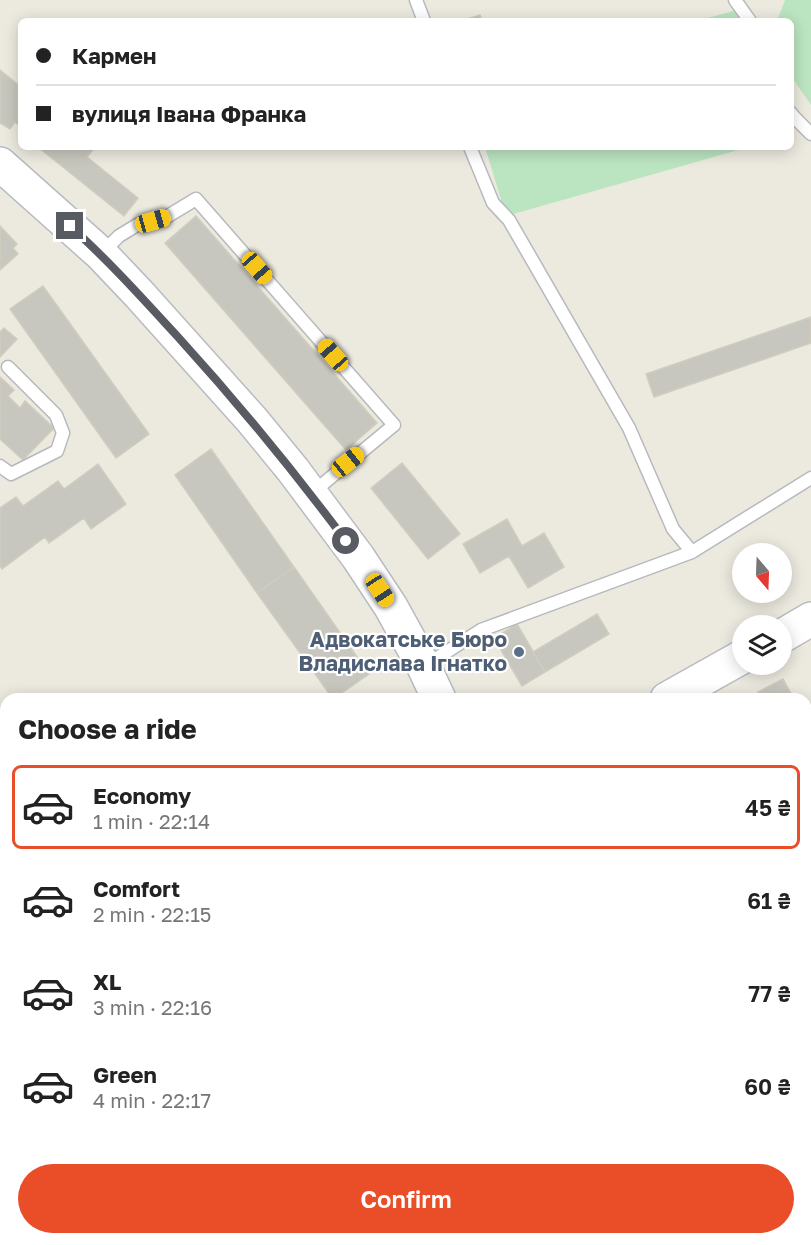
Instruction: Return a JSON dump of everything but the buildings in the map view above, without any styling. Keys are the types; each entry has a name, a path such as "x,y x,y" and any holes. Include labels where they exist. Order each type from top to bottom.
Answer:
{"street":[{"path":"0,164 101,254 252,420 358,557 391,607 436,693"},
{"path":"792,630 811,619"},
{"path":"678,693 732,663"}],"lane":[{"path":"416,0 423,18"},
{"path":"735,0 748,18"},
{"path":"794,117 811,134"},
{"path":"471,150 493,203 509,220 629,428 673,529 692,552"},
{"path":"101,254 119,236 137,225 168,216 196,199 394,425 311,494"},
{"path":"0,466 11,474 57,451 63,433 56,415 8,367"},
{"path":"424,667 481,630 692,552 811,478"}],"green space":[{"path":"785,0 811,0 811,105 794,80 794,18 778,18"},
{"path":"740,9 743,18 708,18"},
{"path":"486,150 738,150 506,216"}],"place":[{"name":"Адвокатське Бюро Владислава Ігнатко","path":"519,652"}],"route":[{"path":"70,226 101,254 139,294 252,420 346,541"}]}
